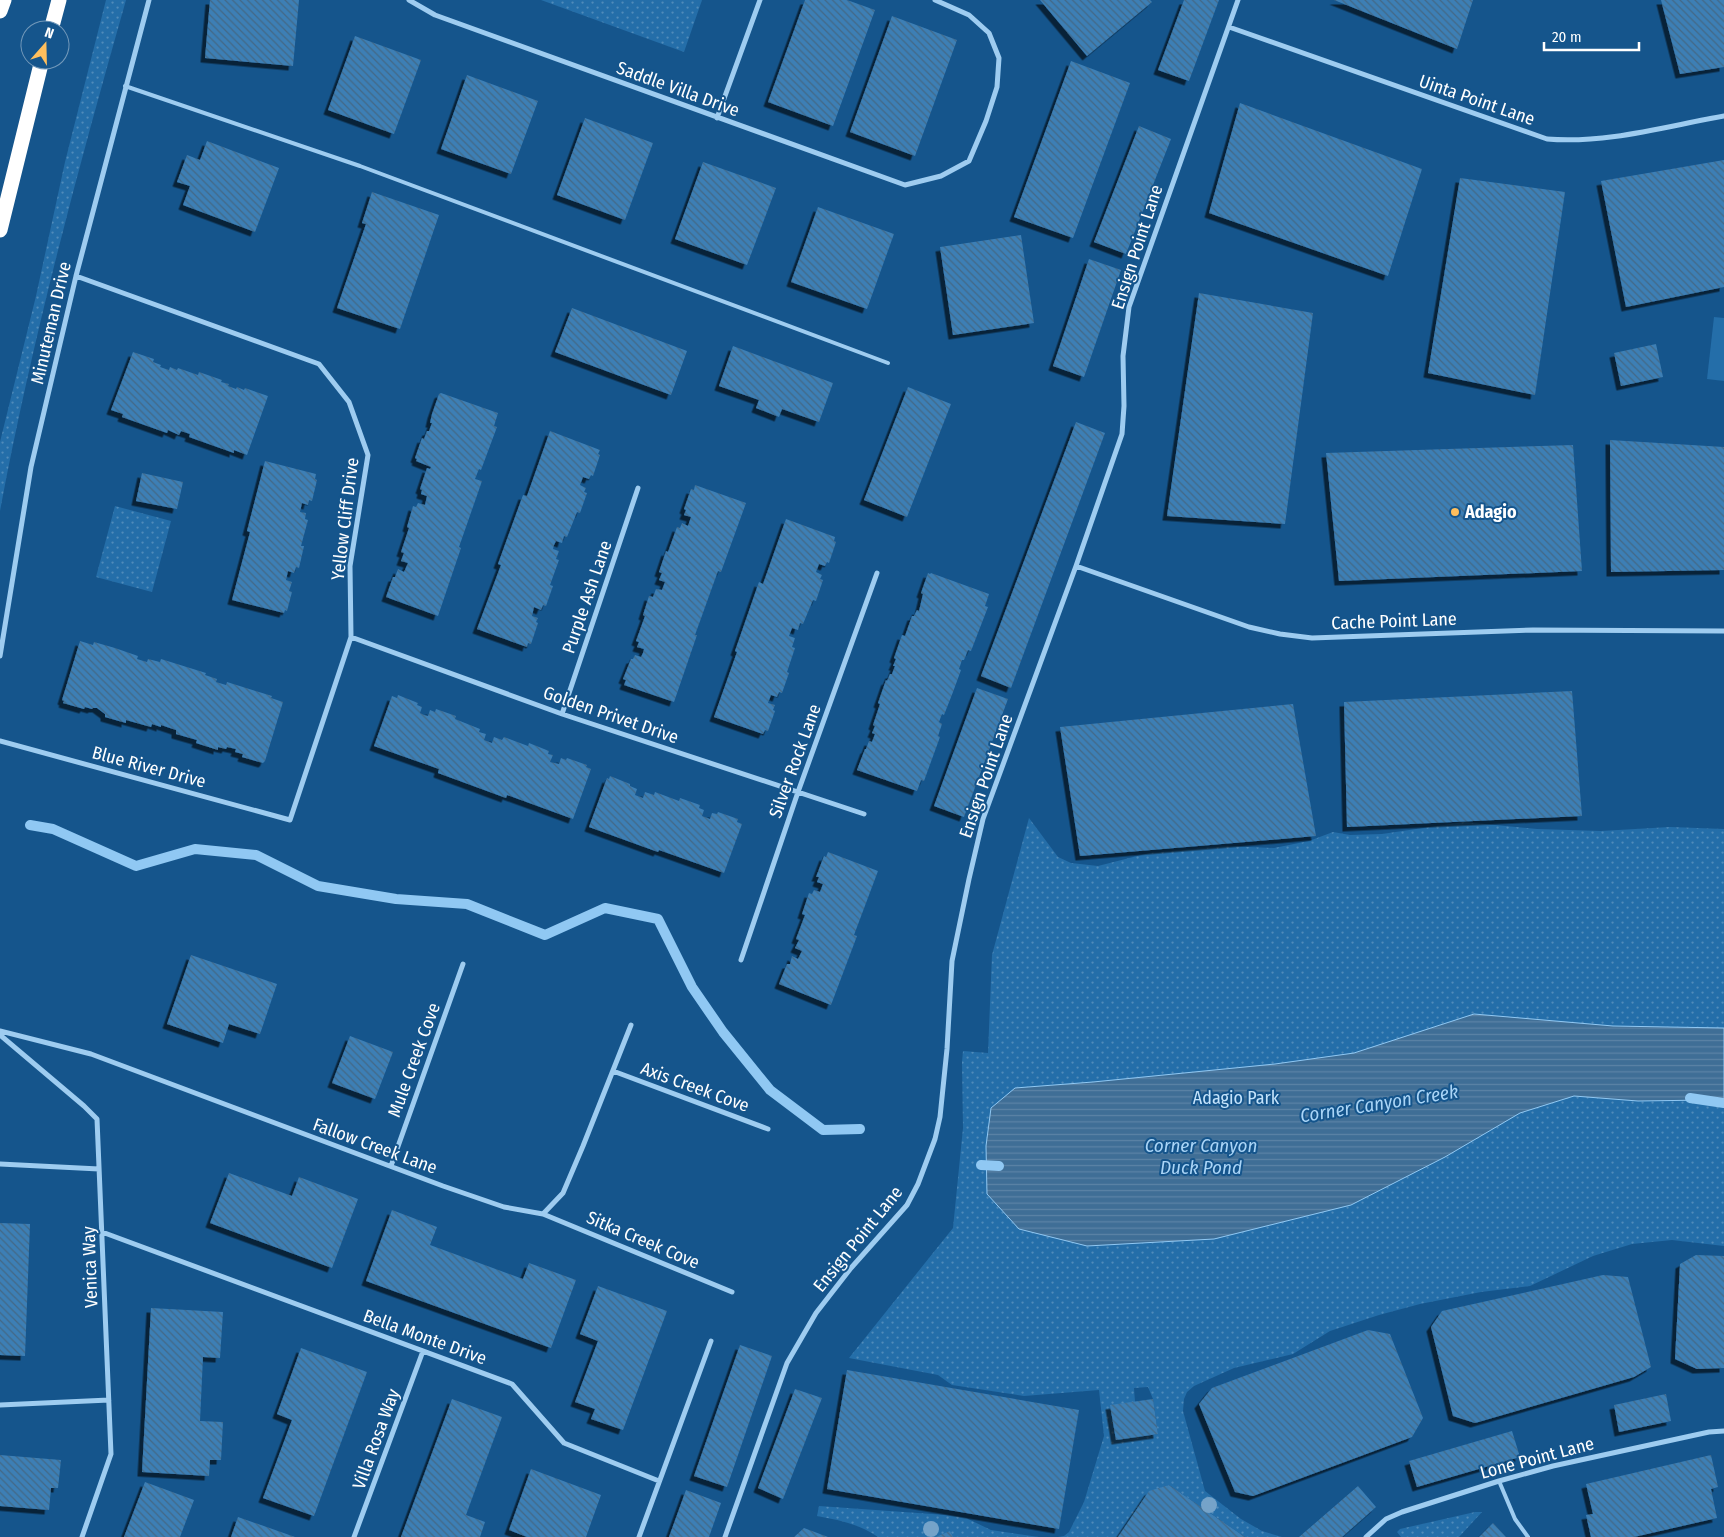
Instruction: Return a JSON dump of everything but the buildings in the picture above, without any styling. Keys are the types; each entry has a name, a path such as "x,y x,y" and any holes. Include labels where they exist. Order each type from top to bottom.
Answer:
{"highway":[{"path":"0,11 4,0"},
{"path":"54,20 59,0"},
{"path":"0,230 40,70"}],"street":[{"name":"Minuteman Drive","path":"0,656 31,467 76,276 149,0"},
{"name":"Saddle Villa Drive","path":"409,0 435,15 904,185 941,176 969,161 986,121 997,87 1000,58 989,33 969,15 936,0"},
{"path":"717,118 760,0"},
{"name":"Ensign Point Lane","path":"724,1537 787,1363 816,1313 850,1268 907,1205 927,1162 940,1117 947,1049 952,961 983,819 1076,566 1122,434 1124,406 1123,356 1129,307 1238,0"},
{"name":"Uinta Point Lane","path":"1229,27 1547,139 1602,138 1724,116"},
{"name":"Yellow Cliff Drive","path":"76,276 319,364 349,402 368,455 350,566 351,637 290,820"},
{"name":"Purple Ash Lane","path":"562,714 638,488"},
{"name":"Cache Point Lane","path":"1076,566 1249,627 1280,634 1312,638 1533,630 1724,631"},
{"name":"Silver Rock Lane","path":"740,960 877,573"},
{"name":"Golden Privet Drive","path":"351,637 562,714 864,814"},
{"name":"Blue River Drive","path":"0,741 290,820"},
{"name":"Mule Creek Cove","path":"391,1166 463,964"},
{"path":"544,1214 563,1193 631,1025"},
{"name":"Fallow Creek Lane","path":"0,1031 91,1054 504,1206 544,1214"},
{"name":"Venica Way","path":"0,1035 97,1119 111,1454 82,1537"},
{"name":"Axis Creek Cove","path":"613,1071 768,1128"},
{"path":"0,1164 99,1169"},
{"name":"Sitka Creek Cove","path":"544,1214 732,1292"},
{"name":"Bella Monte Drive","path":"102,1232 512,1384 564,1443 660,1481"},
{"path":"639,1537 712,1341"},
{"name":"Villa Rosa Way","path":"354,1537 423,1351"},
{"path":"0,1405 109,1400"},
{"name":"Lone Point Lane","path":"1366,1537 1386,1519 1402,1512 1499,1481 1553,1466 1660,1442 1709,1432 1724,1432"}],"lane":[{"path":"125,86 360,166 888,363"},
{"path":"1499,1481 1515,1519 1528,1537"}],"green space":[{"path":"106,0 126,0 41,318 0,511 0,442 36,296 65,162"},
{"path":"541,0 702,0 684,52"},
{"path":"1714,317 1724,318 1724,381 1707,379"},
{"path":"115,506 171,521 152,592 96,577"},
{"name":"Adagio Park","path":"1029,818 1058,857 1071,863 1098,866 1149,853 1227,846 1274,848 1309,841 1333,832 1350,835 1382,834 1464,822 1537,829 1601,831 1670,827 1724,829 1724,1246 1672,1240 1632,1244 1593,1256 1530,1286 1481,1292 1420,1304 1379,1315 1330,1331 1293,1354 1234,1368 1194,1386 1187,1392 1183,1411 1205,1491 1241,1519 1262,1531 1282,1537 1245,1537 1169,1485 1149,1492 1118,1537 1058,1537 1064,1536 1069,1532 1084,1502 1104,1436 1099,1390 1024,1396 952,1385 938,1375 849,1358 953,1228 963,1128 963,1051 988,1053 992,955","holes":["1148,1387 1153,1399 1158,1434 1116,1440 1111,1406 1135,1402 1134,1388"]},
{"path":"819,1506 946,1515 966,1518 991,1530 1039,1537 878,1537 856,1526 817,1516"},
{"path":"1482,1512 1459,1537 1401,1537 1397,1532 1400,1529"}],"water":[{"name":"Corner Canyon Duck Pond","path":"1474,1014 1613,1026 1724,1028 1724,1105 1708,1100 1638,1101 1574,1096 1520,1113 1445,1157 1351,1205 1214,1239 1087,1246 1019,1229 987,1194 986,1146 991,1108 1015,1088 1275,1064 1354,1053"}],"waterway":[{"name":"Corner Canyon Creek","path":"30,825 53,829 136,866 195,849 256,855 318,886 396,899 467,904 545,935 605,908 658,919 692,987 723,1032 770,1090 823,1130 860,1129"},
{"name":"Corner Canyon Creek","path":"1690,1098 1724,1103"},
{"name":"Corner Canyon Creek","path":"981,1165 999,1166"}],"place":[{"name":"Adagio","path":"1455,512"}]}
